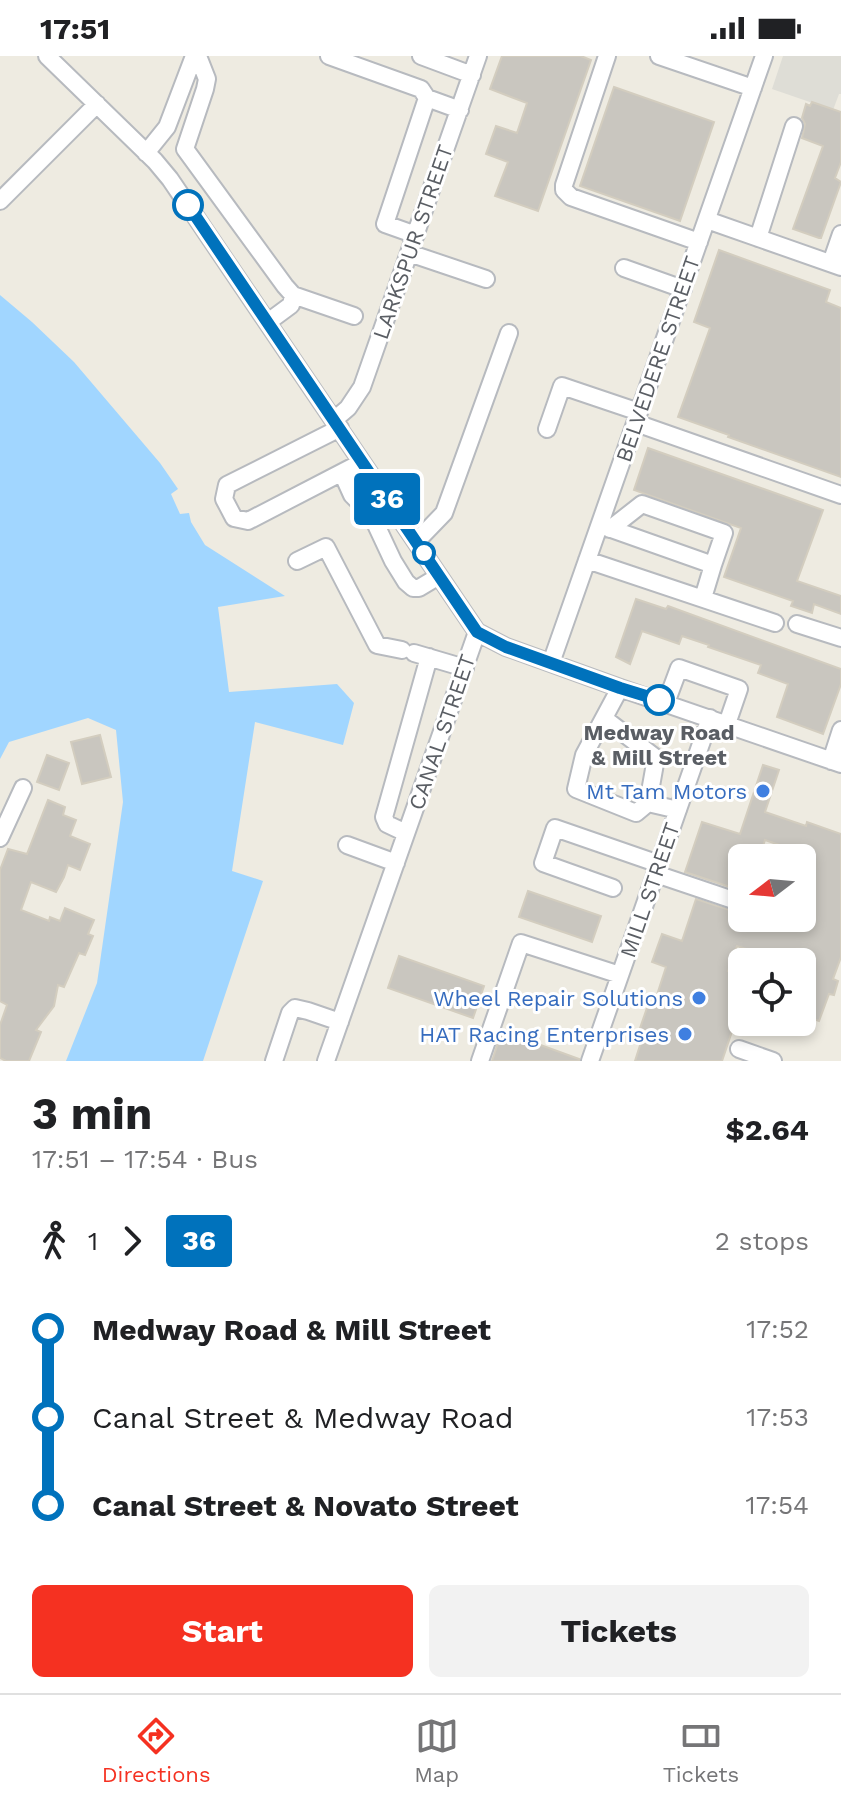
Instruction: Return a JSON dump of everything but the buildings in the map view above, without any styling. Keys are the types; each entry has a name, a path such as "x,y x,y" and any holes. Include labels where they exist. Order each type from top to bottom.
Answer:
{"street":[{"name":"CANAL STREET","path":"47,56 174,184 477,632 326,1061"},
{"path":"196,56 207,79"},
{"path":"146,153 167,127 196,56"},
{"path":"213,56 185,149 293,295 354,316"},
{"path":"329,56 421,89 427,98 460,110"},
{"path":"421,56 472,75"},
{"name":"LARKSPUR STREET","path":"337,424 362,387 478,56"},
{"path":"607,56 564,190 571,197 699,242"},
{"path":"659,56 753,88"},
{"name":"BELVEDERE STREET","path":"551,663 587,560 605,527 638,417 764,56"},
{"path":"416,235 385,224 427,98"},
{"path":"0,201 97,104"},
{"path":"758,238 794,126"},
{"path":"707,220 836,265 841,234"},
{"path":"409,253 486,279"},
{"path":"624,268 683,289"},
{"path":"268,322 291,305 293,295"},
{"path":"416,542 444,513 509,333"},
{"path":"547,429 562,386 841,495"},
{"path":"337,424 227,485 224,499 234,518 248,521 362,462"},
{"path":"342,473 352,495 371,514 406,582 413,588 419,588 439,576"},
{"path":"605,527 642,504 724,533 703,598"},
{"path":"605,527 713,565"},
{"path":"297,561 326,547 377,645 465,668"},
{"path":"587,560 775,623"},
{"path":"797,624 841,638"},
{"path":"477,632 506,647 836,762 841,730"},
{"path":"406,833 387,824 384,817 415,653"},
{"name":"MILL STREET","path":"590,1061 678,810 718,721 739,689 679,668 666,703"},
{"path":"605,719 656,758 648,803 636,813 576,789 584,755 620,688"},
{"path":"0,838 23,788"},
{"path":"648,803 678,810"},
{"path":"613,888 543,863 555,828 728,897"},
{"path":"347,845 396,863"},
{"path":"480,1061 521,943 620,975"},
{"path":"274,1061 290,1013 295,1008 340,1022"},
{"path":"739,1049 773,1061"}],"shaded area":[{"path":"783,56 841,56 841,94 833,110 772,89"}],"water":[{"path":"0,295 74,362 160,463 178,489 171,494 180,514 189,513 205,545 285,596 218,607 229,692 337,684 354,703 343,745 255,722 232,871 263,881 203,1061 66,1061 97,983 123,802 116,730 88,718 9,742 0,759"}],"bus line":[{"name":"36","path":"188,205 477,632 506,647 659,700"}],"place":[{"name":"Medway Road & Mill Street","path":"659,700"},
{"name":"Mt Tam Motors","path":"763,791"},
{"name":"Wheel Repair Solutions","path":"699,998"},
{"name":"HAT Racing Enterprises","path":"685,1034"}]}
